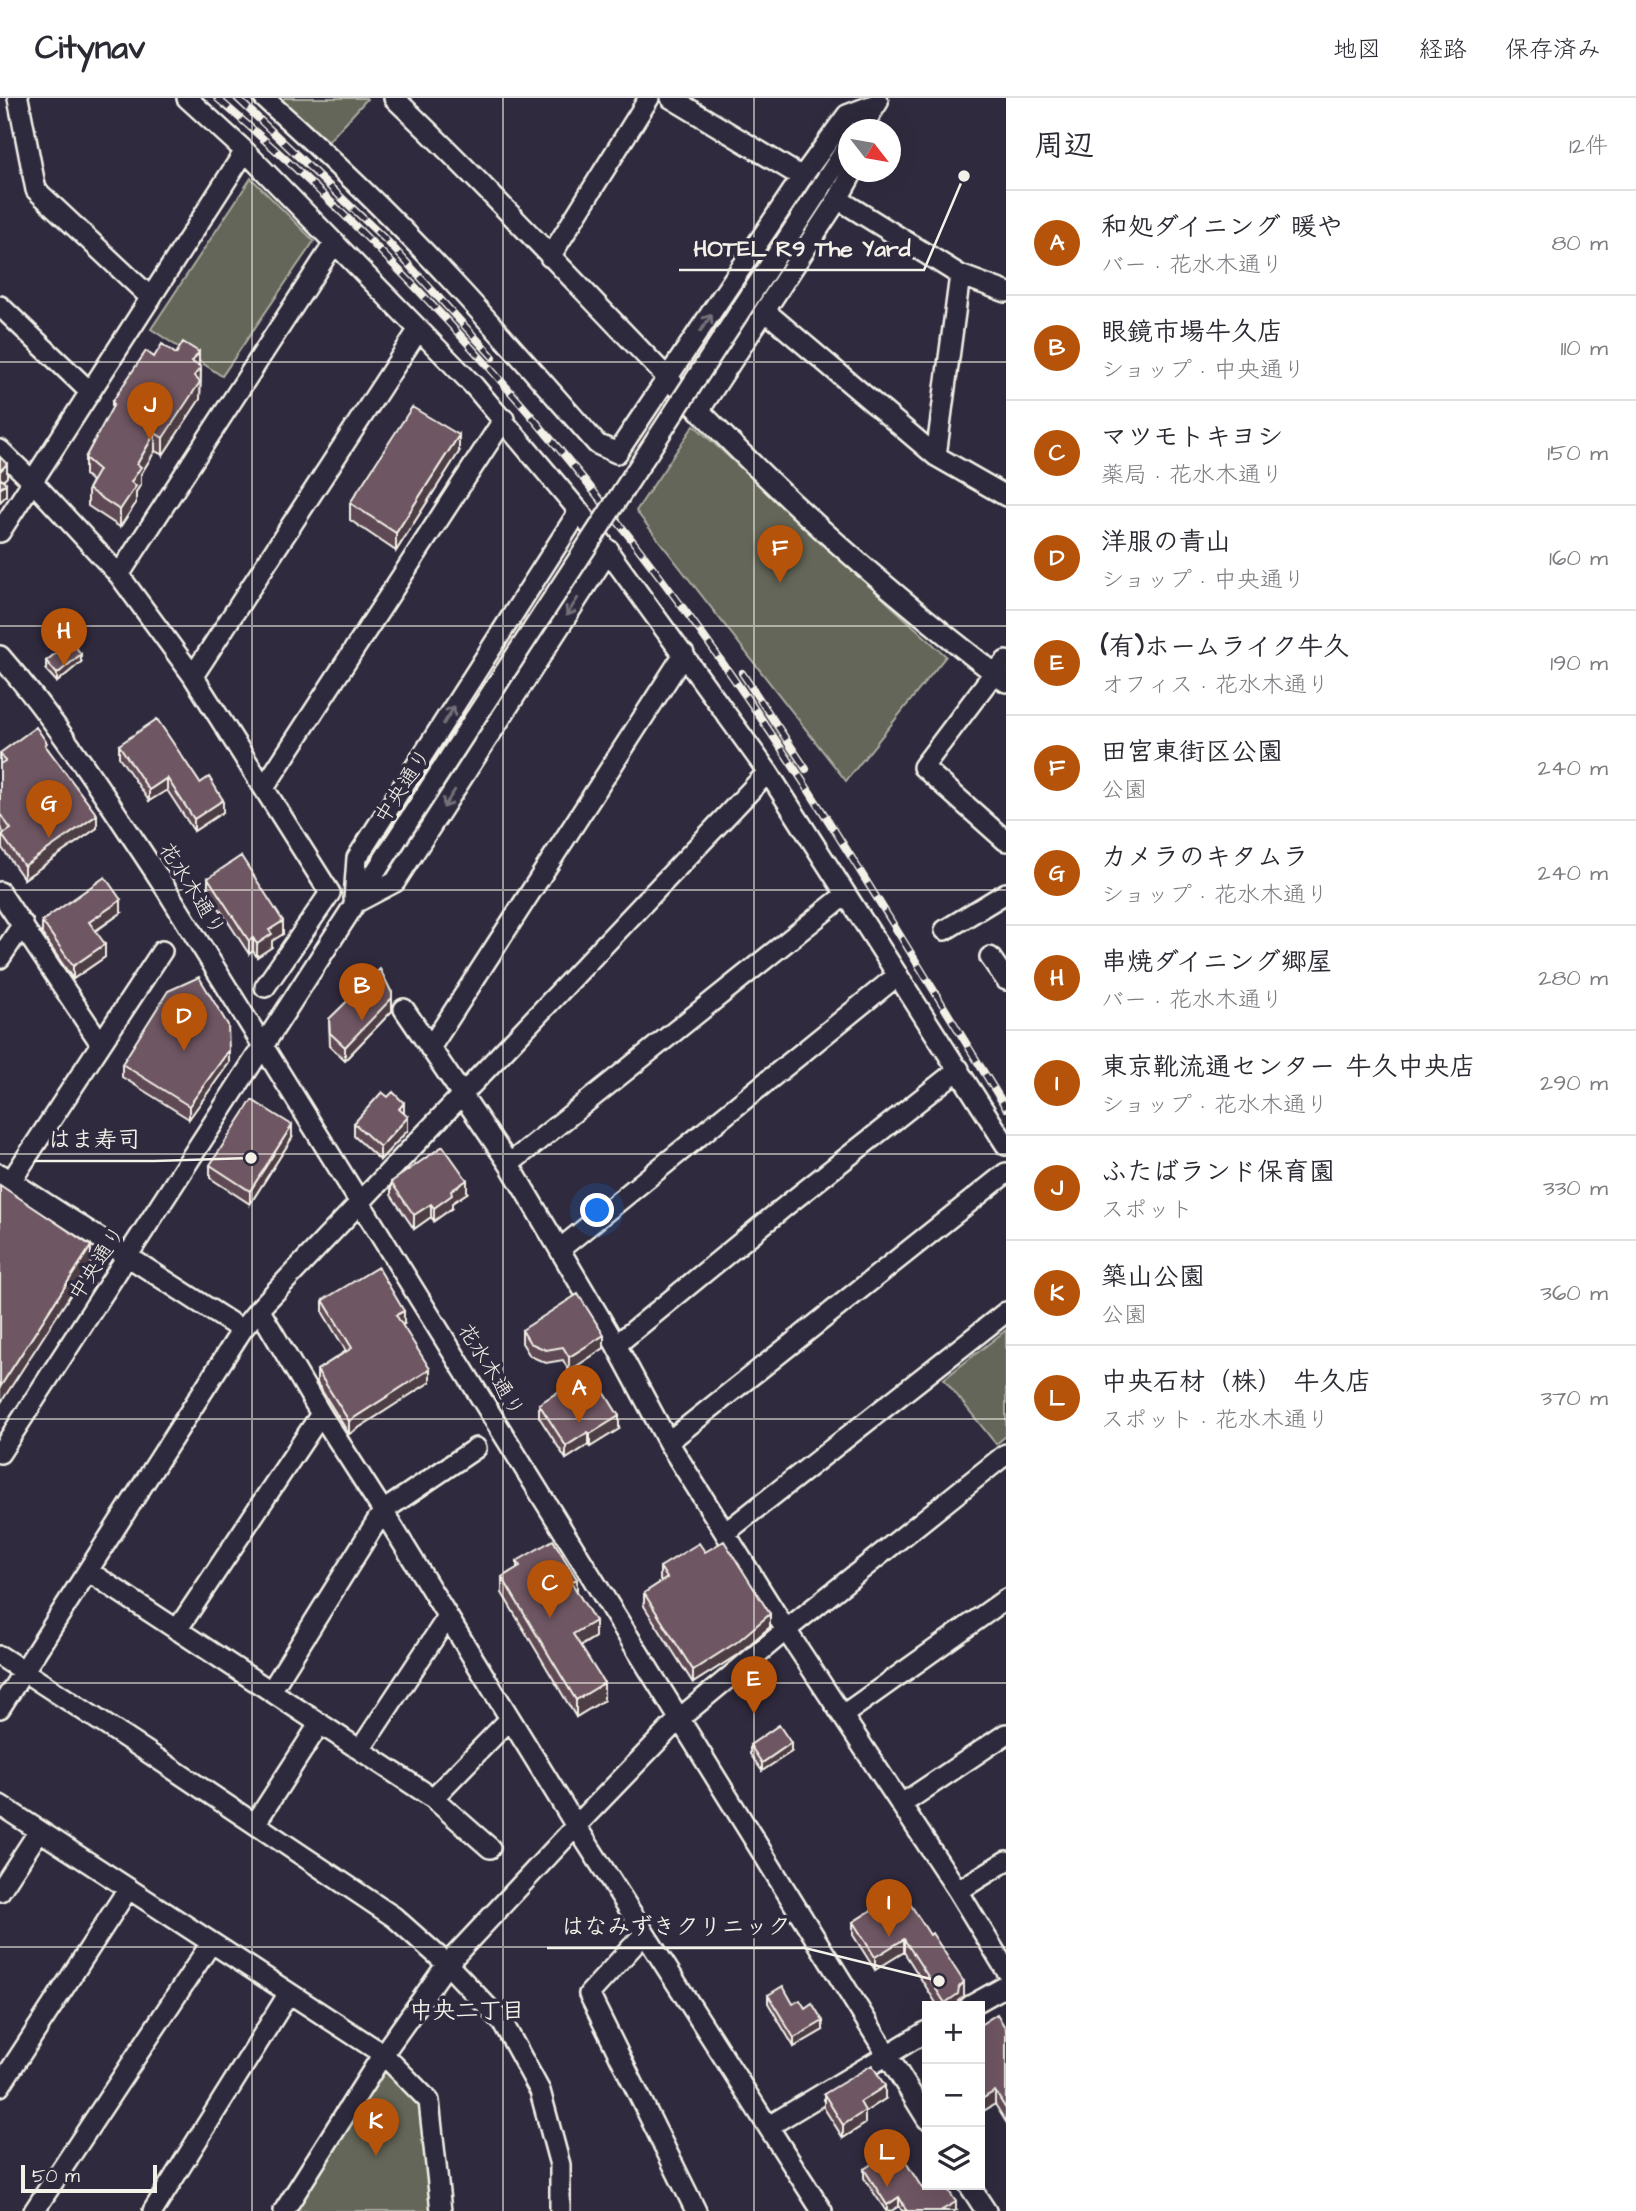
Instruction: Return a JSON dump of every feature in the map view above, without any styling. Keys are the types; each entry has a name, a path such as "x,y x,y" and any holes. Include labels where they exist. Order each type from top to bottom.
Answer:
{"street":[{"path":"18,98 36,190 151,298"},
{"path":"187,98 245,151 419,328 504,419 579,511 768,772 1006,1145"},
{"path":"264,98 339,166 400,227 461,291 597,444 617,453 802,177 848,114 878,101"},
{"path":"394,98 766,478 893,591 1002,672 923,767 1006,841"},
{"path":"550,257 649,98"},
{"path":"671,98 802,177"},
{"path":"867,119 878,101"},
{"path":"877,119 878,101"},
{"path":"0,532 245,151"},
{"name":"中央通り","path":"0,1452 838,163"},
{"path":"699,411 847,182"},
{"path":"838,199 960,275 1006,292"},
{"path":"119,575 335,242"},
{"path":"936,456 960,275"},
{"path":"0,306 89,391"},
{"path":"765,311 936,456 1006,496"},
{"path":"194,676 419,328"},
{"path":"264,788 504,419"},
{"path":"0,450 119,575 194,676 330,892 265,987"},
{"path":"354,904 358,859 579,511"},
{"path":"354,904 395,882 609,550"},
{"path":"430,1048 684,654"},
{"name":"花水木通り","path":"0,656 31,692 90,773 264,1045 922,2111"},
{"path":"0,1708 242,1330 259,1308 768,772"},
{"path":"0,892 101,1044"},
{"path":"945,930 1006,893"},
{"path":"509,1164 845,895"},
{"path":"0,958 23,924"},
{"path":"162,951 101,1044 5,1177 242,1330"},
{"path":"990,957 1006,980"},
{"path":"560,1249 898,975"},
{"path":"404,1009 509,1164 616,1345 668,1442 786,1630 958,1891 1006,1970"},
{"path":"616,1345 959,1069"},
{"path":"668,1442 1006,1173"},
{"path":"259,1308 321,1414 576,1826 822,2211"},
{"path":"725,1533 1006,1312"},
{"path":"177,1630 321,1414"},
{"path":"271,1691 383,1511 476,1448"},
{"path":"284,2211 383,2054 447,1964 576,1826 680,1718 1006,1454"},
{"path":"88,1571 433,1798 490,1848"},
{"path":"843,1715 1006,1599"},
{"path":"360,1750 447,1618"},
{"path":"0,1656 394,1917 447,1964 503,2023 540,2091 560,2165 560,2211"},
{"path":"433,1798 510,1720"},
{"path":"255,1824 320,1723"},
{"path":"902,1804 1006,1734"},
{"path":"0,1805 383,2054 429,2101 440,2211"},
{"path":"0,1891 39,1830"},
{"path":"958,1891 1006,1861"},
{"path":"0,2086 128,1889"},
{"path":"644,1934 589,1994 696,2211"},
{"path":"34,2211 211,1942"},
{"path":"979,2001 1006,1986"},
{"path":"153,2211 289,1993"},
{"path":"769,2126 922,2034"},
{"path":"972,2190 986,2211"}],"green space":[{"path":"284,98 367,99 326,144 280,103"},
{"path":"251,178 314,241 222,376 151,329"},
{"path":"694,425 946,656 846,781 636,511"},
{"path":"1006,1330 1006,1436 996,1444 944,1379"},
{"path":"383,2054 429,2101 441,2211 284,2211"}],"building":[{"path":"183,342 199,352 192,362 201,367 194,376 200,382 163,438 155,433 137,464 141,467 131,482 136,486 120,510 88,489 99,470 85,458 114,404 112,402 146,351 154,357 162,344 176,354"},
{"path":"412,407 459,435 396,533 350,503"},
{"path":"0,457 7,464 0,471"},
{"path":"0,478 6,483 0,489"},
{"path":"71,641 81,654 57,674 46,661"},
{"path":"157,719 200,783 209,777 223,800 194,819 167,778 149,790 119,745"},
{"path":"36,727 47,743 45,745 97,815 24,866 2,835 11,829 0,814 0,764 5,761 0,753"},
{"path":"241,856 283,921 269,930 272,934 257,944 253,938 249,941 208,878"},
{"path":"105,877 121,900 89,922 105,944 73,966 42,921"},
{"path":"380,969 392,998 345,1047 330,1033 329,1019"},
{"path":"199,977 228,1025 229,1050 189,1106 122,1064 168,991"},
{"path":"382,1092 388,1097 393,1092 404,1103 399,1109 408,1117 380,1147 354,1123"},
{"path":"252,1100 292,1125 250,1191 210,1165"},
{"path":"443,1146 467,1180 434,1208 431,1204 414,1215 391,1182"},
{"path":"0,1185 91,1246 0,1387"},
{"path":"378,1267 404,1311 396,1315 430,1369 349,1421 317,1370 352,1348 323,1300"},
{"path":"578,1294 604,1335 569,1357 563,1347 546,1350 530,1343 522,1330"},
{"path":"591,1371 619,1416 566,1446 539,1404"},
{"path":"553,1540 577,1579 571,1582 595,1621 573,1634 604,1683 576,1700 502,1577 520,1566 517,1561"},
{"path":"724,1541 770,1614 737,1642 693,1670 644,1593 667,1578 660,1567 699,1543 705,1552"},
{"path":"779,1725 791,1743 762,1763 750,1745"},
{"path":"902,1891 964,1982 959,1987 958,1994 944,2001 904,1939 875,1957 853,1922"},
{"path":"783,1986 793,2004 800,2000 805,2008 812,2003 823,2021 794,2038 768,1995"},
{"path":"997,2014 1006,2029 1006,2109 995,2091 985,2097 985,2022"},
{"path":"872,2065 885,2086 860,2102 865,2111 843,2125 824,2094"},
{"path":"897,2148 922,2190 948,2190 956,2202 940,2211 907,2211 899,2197 887,2205 864,2169"}],"railway":[{"path":"217,98 287,160 420,292 484,362 605,505 717,655 793,766 1006,1108"},
{"path":"237,98 389,243 493,357"},
{"path":"742,673 806,769"}],"place":[{"name":"HOTEL R9 The Yard","path":"964,176"},
{"name":"ふたばランド保育園","path":"150,440"},
{"name":"田宮東街区公園","path":"780,583"},
{"name":"串焼ダイニング郷屋","path":"64,666"},
{"name":"カメラのキタムラ","path":"49,838"},
{"name":"眼鏡市場牛久店","path":"362,1021"},
{"name":"洋服の青山","path":"184,1051"},
{"name":"はま寿司","path":"251,1158"},
{"name":"和処ダイニング 暖や","path":"579,1423"},
{"name":"マツモトキヨシ","path":"550,1618"},
{"name":"(有)ホームライク牛久","path":"754,1714"},
{"name":"東京靴流通センター 牛久中央店","path":"889,1937"},
{"name":"はなみずきクリニック","path":"939,1981"},
{"name":"築山公園","path":"376,2156"},
{"name":"中央石材（株） 牛久店","path":"887,2187"}],"district":[{"name":"中央二丁目","path":"467,2011"}]}
